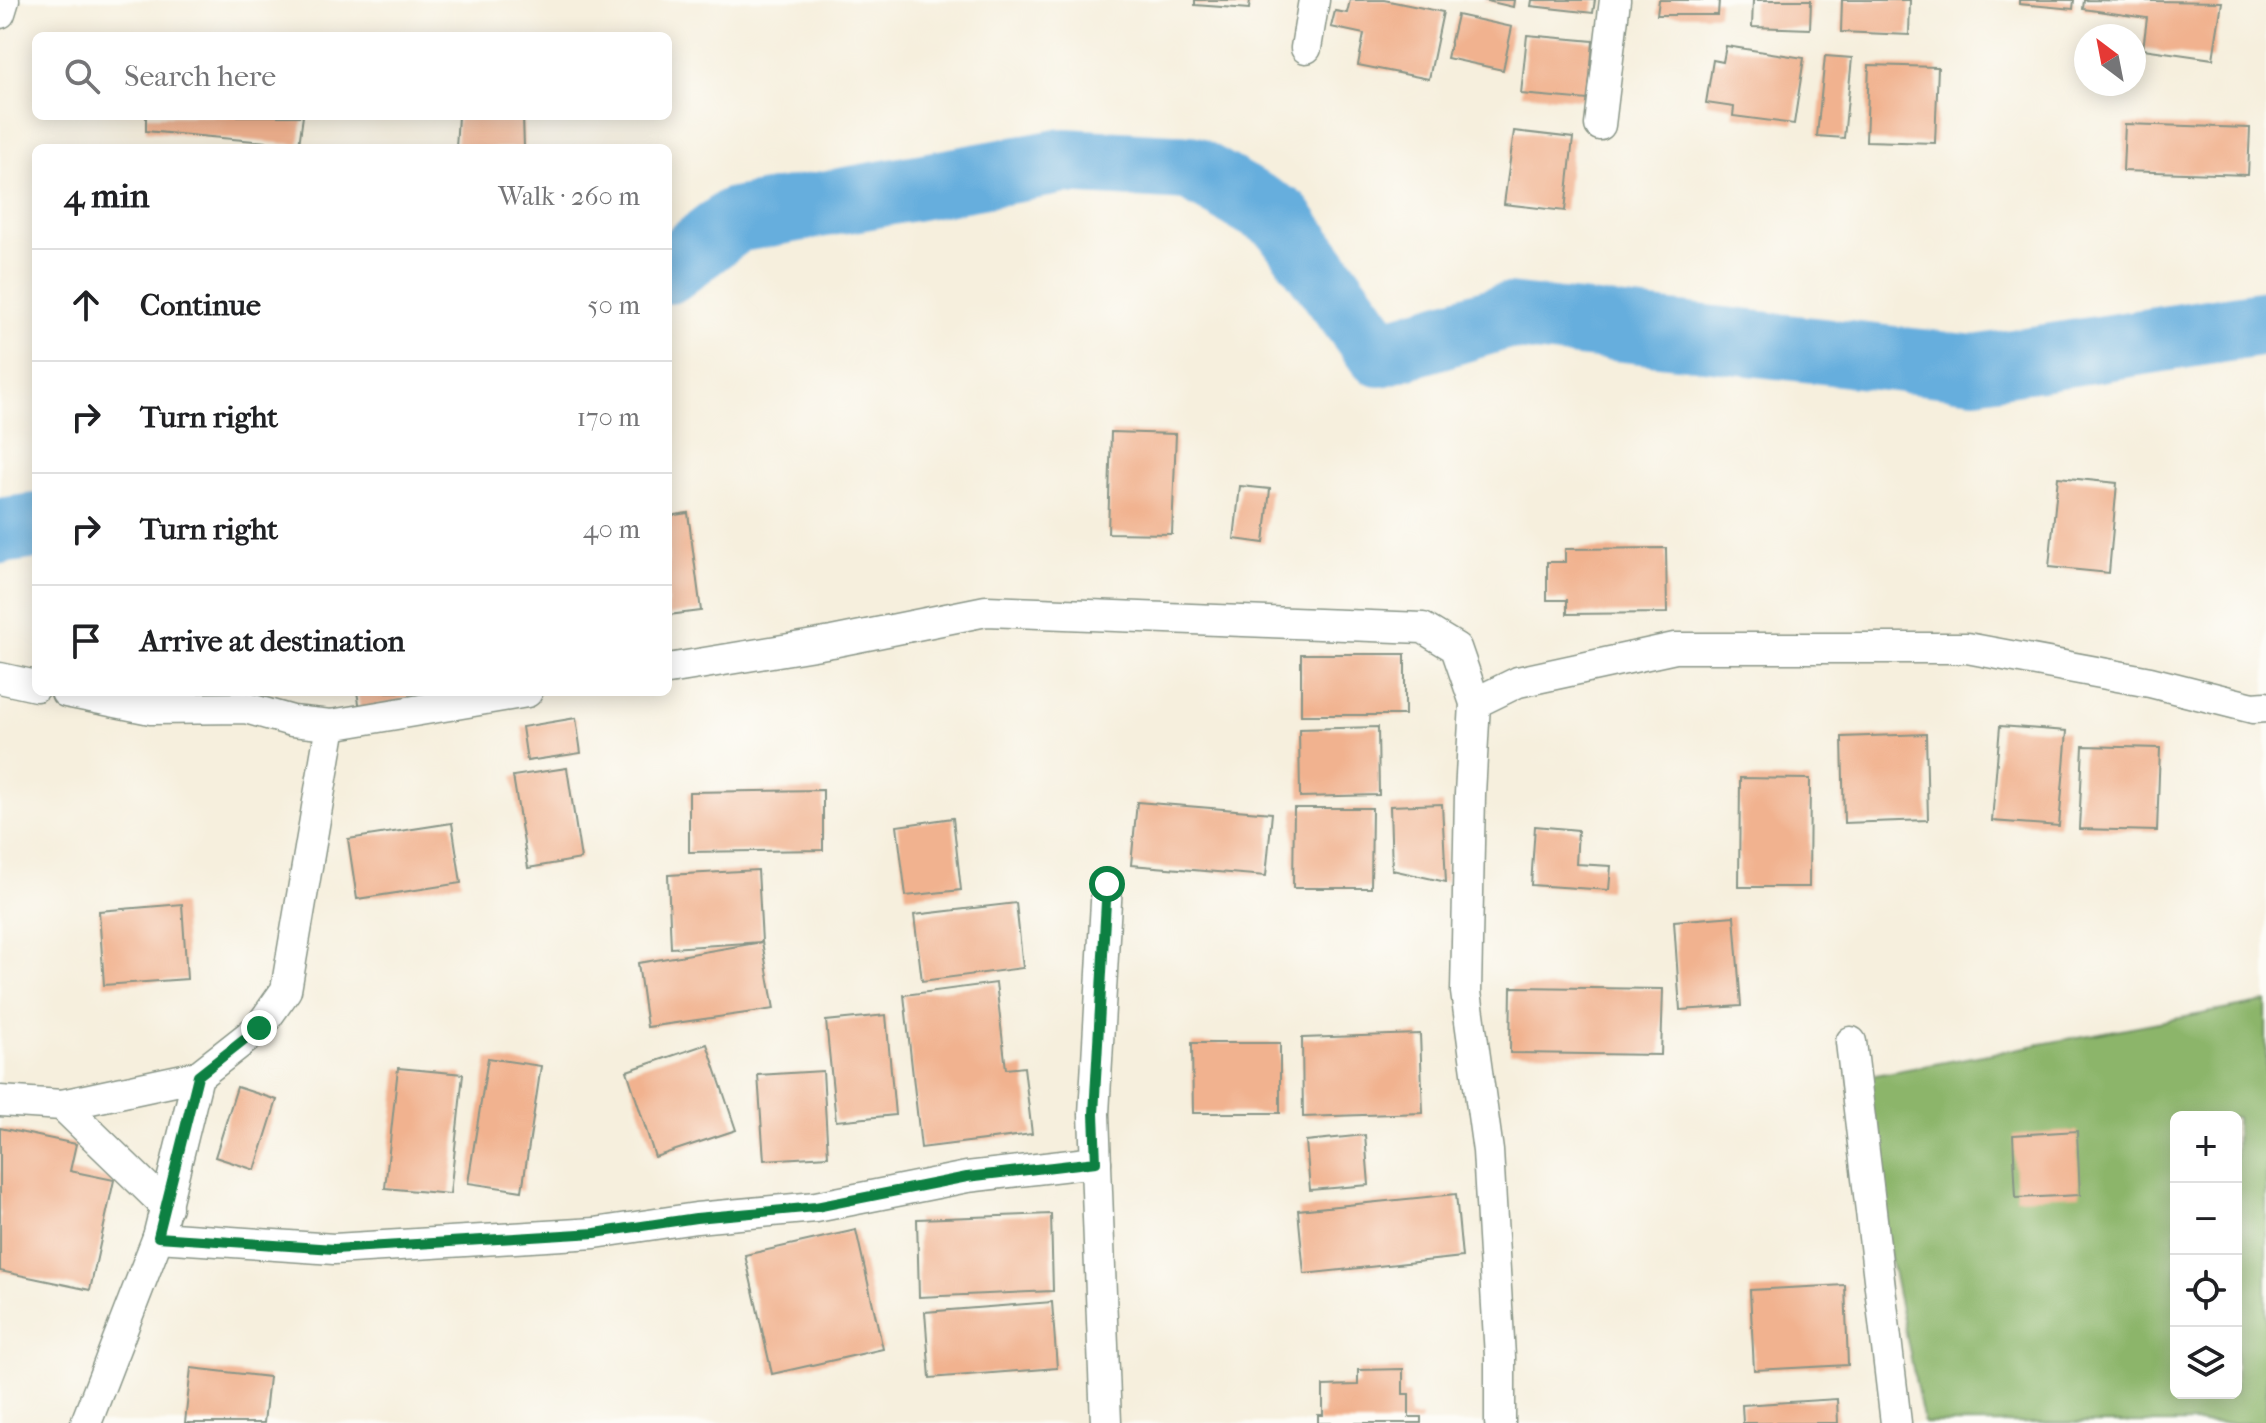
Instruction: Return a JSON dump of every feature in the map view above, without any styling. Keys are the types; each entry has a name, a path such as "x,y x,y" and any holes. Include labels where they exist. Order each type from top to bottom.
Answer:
{"street":[{"path":"0,13 4,0"},
{"path":"1306,48 1314,0"},
{"path":"1600,125 1615,0"},
{"path":"672,668 832,642 986,611 1423,628 1456,648 1475,703 1466,992 1488,1151 1500,1357 1500,1423"},
{"path":"1475,703 1518,682 1675,648 1967,648 2150,682 2253,708 2266,707"},
{"path":"0,678 32,685"},
{"path":"86,696 151,709 246,708 292,721 331,725 503,696"},
{"path":"0,1101 62,1105 198,1076 259,1028 286,990 331,725"},
{"path":"1106,1423 1094,1114 1107,884"},
{"path":"1851,1042 1896,1423"},
{"path":"86,1423 158,1237 198,1076"},
{"path":"62,1105 167,1207"},
{"path":"158,1237 334,1249 595,1233 696,1218 816,1207 967,1177 1096,1162"}],"green space":[{"path":"2266,1002 2266,1423 1924,1423 1854,1079"}],"building":[{"path":"1195,0 1250,0 1249,9 1195,5"},
{"path":"1350,0 1384,0 1443,12 1429,79 1358,65 1364,34 1331,27 1335,11 1347,13"},
{"path":"1483,0 1514,0 1513,7"},
{"path":"1532,0 1595,0 1593,13 1531,6"},
{"path":"1659,0 1719,0 1718,15 1657,15"},
{"path":"1753,0 1811,0 1810,29 1752,27"},
{"path":"1842,0 1910,0 1909,35 1841,32"},
{"path":"2019,0 2074,0 2073,9 2019,4"},
{"path":"2084,0 2222,2 2213,59 2146,49 2147,18 2083,9"},
{"path":"1457,15 1512,27 1503,70 1447,58"},
{"path":"1527,35 1593,41 1588,100 1521,94"},
{"path":"1726,46 1804,58 1794,124 1733,116 1734,107 1706,103 1713,60 1723,62"},
{"path":"1825,56 1852,58 1844,138 1817,136"},
{"path":"1869,65 1938,67 1935,143 1866,141"},
{"path":"146,120 302,120 299,144 146,131"},
{"path":"458,120 523,120 524,144 456,144"},
{"path":"2125,124 2250,128 2248,175 2123,171"},
{"path":"1514,131 1573,138 1565,211 1504,204"},
{"path":"1111,432 1176,434 1172,534 1108,533"},
{"path":"2058,477 2117,483 2109,573 2049,567"},
{"path":"1240,486 1270,489 1264,543 1234,539"},
{"path":"688,513 701,611 672,615 672,515"},
{"path":"1666,548 1667,613 1567,614 1567,600 1547,600 1547,562 1565,562 1565,549"},
{"path":"1301,654 1405,654 1405,715 1301,715"},
{"path":"358,696 417,696 360,709"},
{"path":"576,718 581,753 527,761 522,727"},
{"path":"2000,726 2067,731 2059,826 1992,821"},
{"path":"1378,727 1379,795 1300,797 1299,729"},
{"path":"1926,734 1928,820 1844,823 1842,737"},
{"path":"2083,746 2160,748 2157,831 2079,829"},
{"path":"567,768 581,859 528,868 513,776"},
{"path":"1740,778 1810,779 1809,887 1739,887"},
{"path":"823,790 823,850 689,852 689,792"},
{"path":"1137,802 1272,813 1266,876 1131,865"},
{"path":"1442,804 1446,882 1392,870 1390,806"},
{"path":"1294,808 1372,808 1371,888 1293,888"},
{"path":"953,818 961,890 906,896 897,826"},
{"path":"452,823 461,883 357,899 348,839"},
{"path":"1535,826 1578,830 1576,864 1611,866 1609,890 1531,885"},
{"path":"758,870 762,942 671,948 668,875"},
{"path":"1016,903 1023,968 922,981 914,915"},
{"path":"182,904 187,979 104,985 99,911"},
{"path":"1734,916 1741,1006 1680,1010 1674,921"},
{"path":"762,942 774,1009 647,1027 638,963"},
{"path":"996,983 1006,1069 1024,1067 1032,1134 921,1148 904,995"},
{"path":"1511,987 1663,989 1661,1055 1510,1053"},
{"path":"886,1015 895,1115 836,1121 826,1021"},
{"path":"1420,1034 1423,1113 1303,1117 1302,1038"},
{"path":"1192,1043 1280,1043 1280,1113 1193,1113"},
{"path":"707,1044 736,1130 655,1157 627,1071"},
{"path":"488,1058 541,1066 522,1191 468,1183"},
{"path":"398,1068 463,1074 450,1194 385,1188"},
{"path":"823,1071 828,1156 764,1160 758,1075"},
{"path":"237,1087 277,1100 255,1170 215,1157"},
{"path":"0,1128 76,1144 70,1171 114,1180 90,1290 0,1271"},
{"path":"2077,1131 2080,1195 2016,1198 2013,1135"},
{"path":"1365,1135 1369,1185 1310,1190 1306,1141"},
{"path":"1456,1194 1462,1257 1304,1274 1298,1210"},
{"path":"1051,1214 1053,1291 919,1297 917,1219"},
{"path":"856,1230 883,1349 772,1374 745,1255"},
{"path":"1845,1285 1848,1365 1754,1370 1750,1290"},
{"path":"1052,1302 1057,1368 930,1378 925,1312"},
{"path":"191,1368 269,1377 264,1423 185,1423"},
{"path":"1403,1369 1403,1394 1409,1394 1409,1417 1421,1417 1421,1423 1318,1423 1318,1415 1323,1415 1323,1386 1358,1385 1358,1370"},
{"path":"1837,1399 1838,1423 1743,1423 1742,1405"}],"waterway":[{"path":"672,268 735,220 1064,161 1190,168 1281,219 1380,354 1507,316 1975,368 2266,323"},
{"path":"0,531 32,527"}],"route":[{"path":"259,1028 198,1076 158,1237 334,1249 595,1233 696,1218 816,1207 967,1177 1096,1162 1094,1114 1107,884"}]}
